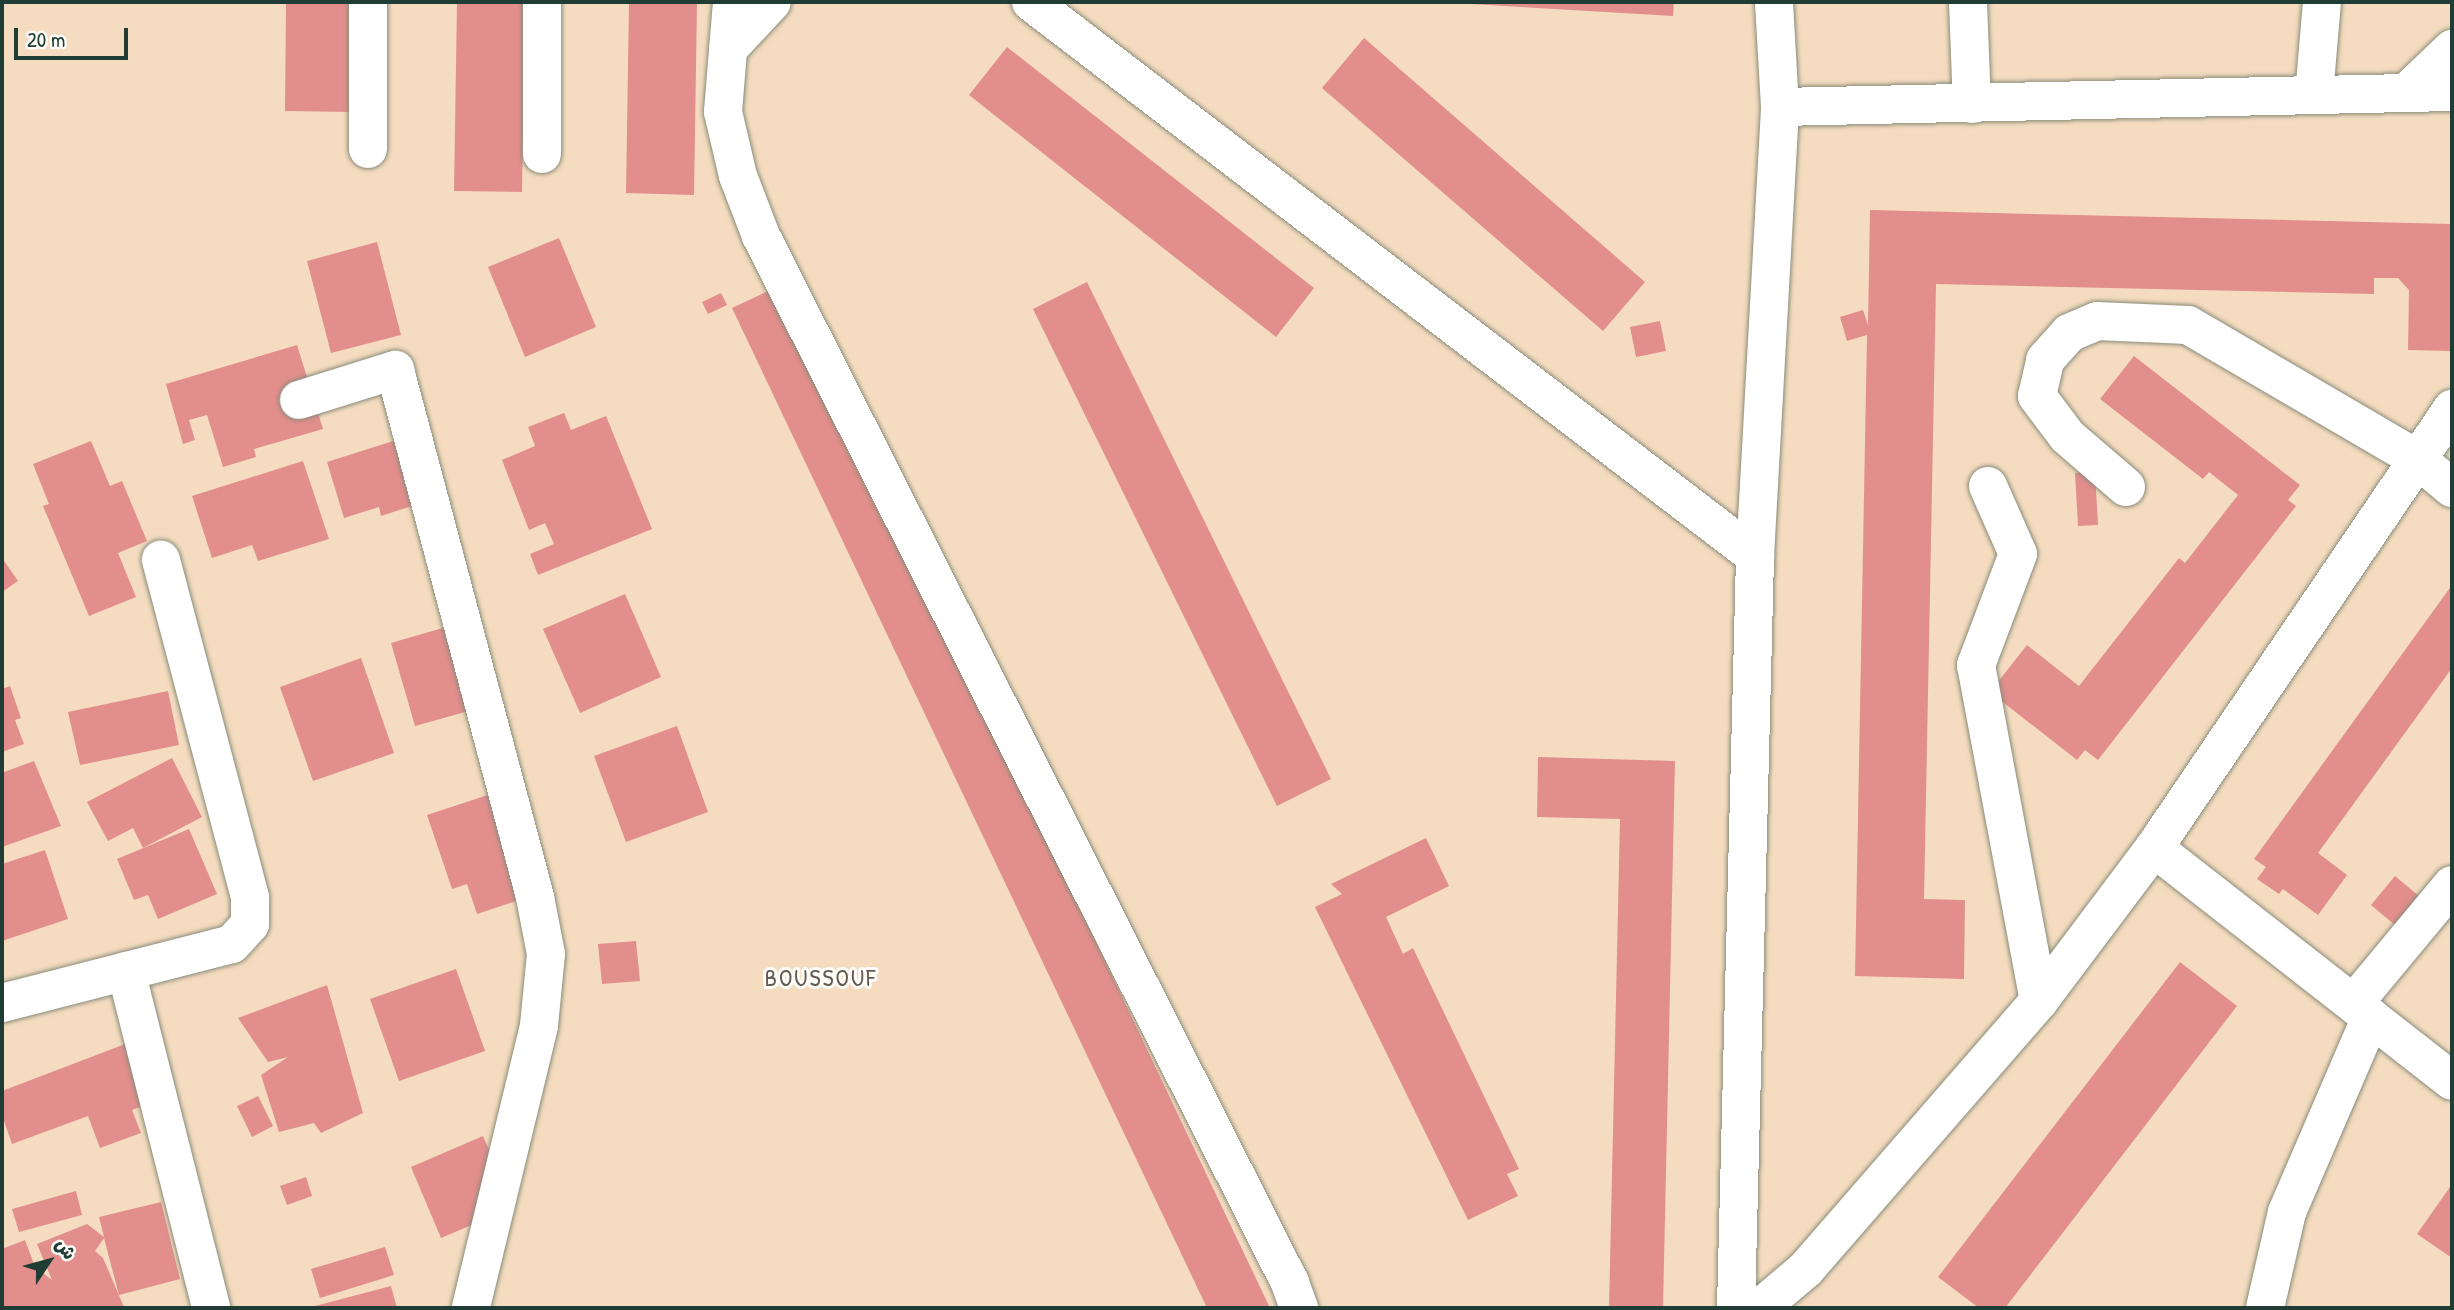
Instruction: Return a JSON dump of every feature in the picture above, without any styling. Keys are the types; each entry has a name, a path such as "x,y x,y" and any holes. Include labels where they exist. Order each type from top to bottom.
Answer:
{"street":[{"path":"368,2 368,149"},
{"path":"542,2 542,155"},
{"path":"732,2 723,112 738,176 761,236 1290,1283 1299,1308"},
{"path":"728,50 772,2"},
{"path":"1031,2 1755,556"},
{"path":"1736,1308 1755,556 1780,107 1774,2"},
{"path":"1968,2 1972,104"},
{"path":"2314,95 2322,2"},
{"path":"2406,93 2452,49"},
{"path":"1780,107 2452,92"},
{"path":"2126,487 2067,436 2038,396 2045,360 2069,333 2096,321 2188,325 2416,458 2452,488"},
{"path":"299,400 395,370 535,897 546,954 539,1026 471,1308"},
{"path":"1760,1308 1807,1269 2039,1001 2154,848 2416,458 2452,410"},
{"path":"1988,486 2018,554 1976,665 2039,1001"},
{"path":"2,1003 232,944 250,924 250,897 161,560"},
{"path":"2154,848 2452,1081"},
{"path":"2265,1308 2287,1212 2363,1010 2452,885"},
{"path":"126,971 211,1308"}],"building":[{"path":"286,2 352,2 352,112 285,111"},
{"path":"457,2 525,2 522,192 454,191"},
{"path":"629,2 697,2 694,195 626,193"},
{"path":"1437,2 1674,2 1673,16"},
{"path":"1364,38 1645,282 1603,331 1322,88"},
{"path":"1007,47 1314,288 1276,337 969,95"},
{"path":"1870,210 2452,224 2450,351 2408,350 2409,290 2398,278 2374,278 2374,294 1936,284 1924,899 1965,900 1964,979 1855,976 1867,335 1847,341 1840,317 1863,310 1868,325"},
{"path":"559,238 596,327 525,357 488,267"},
{"path":"377,242 401,335 331,353 307,261"},
{"path":"1087,282 1331,779 1277,806 1033,309"},
{"path":"783,284 1270,1308 1207,1308 732,308"},
{"path":"721,293 727,305 708,314 702,302"},
{"path":"1660,321 1666,351 1636,357 1630,327"},
{"path":"297,345 323,429 254,449 256,457 223,467 207,415 189,420 195,440 183,444 166,384"},
{"path":"2134,356 2300,485 2288,500 2296,506 2098,760 2085,750 2077,760 1990,692 2027,645 2079,686 2179,558 2185,563 2238,495 2209,472 2203,479 2100,399"},
{"path":"564,413 571,430 606,416 652,529 538,575 530,554 554,544 545,523 529,530 502,460 535,446 528,427"},
{"path":"412,435 424,471 403,478 412,506 381,516 379,507 344,518 327,462"},
{"path":"91,441 110,486 122,481 147,541 118,553 136,597 89,616 43,506 49,504 33,464"},
{"path":"303,461 329,539 258,561 252,545 212,558 192,496"},
{"path":"2095,472 2098,525 2078,526 2075,473"},
{"path":"2,558 18,581 2,592"},
{"path":"2452,585 2452,668 2318,853 2347,875 2318,915 2283,889 2279,894 2257,879 2266,867 2254,859"},
{"path":"625,594 661,677 580,713 543,629"},
{"path":"477,618 501,702 415,726 391,643"},
{"path":"361,658 394,753 313,781 280,687"},
{"path":"10,686 21,718 15,720 24,744 2,752 2,689"},
{"path":"168,691 179,745 80,765 68,712"},
{"path":"677,726 708,812 626,842 594,756"},
{"path":"1538,757 1675,761 1663,1308 1609,1308 1620,819 1537,817"},
{"path":"172,758 202,817 143,848 133,828 108,841 87,802"},
{"path":"34,761 61,826 2,847 2,766 4,772"},
{"path":"503,790 537,894 477,914 467,884 452,889 427,815"},
{"path":"189,829 217,894 158,919 148,895 134,900 117,859"},
{"path":"1426,838 1449,886 1386,917 1403,954 1413,948 1519,1169 1507,1174 1518,1196 1468,1220 1315,907 1342,894 1331,884"},
{"path":"45,850 68,919 2,941 2,864"},
{"path":"2395,876 2420,897 2396,926 2371,905"},
{"path":"636,941 640,981 602,984 598,944"},
{"path":"2180,962 2237,1006 2005,1308 1979,1308 1938,1277"},
{"path":"456,969 485,1051 399,1081 370,999"},
{"path":"327,985 363,1113 321,1133 314,1123 279,1132 261,1075 288,1057 268,1062 238,1018"},
{"path":"133,1041 153,1102 132,1110 141,1133 100,1148 88,1116 12,1144 2,1115 2,1091"},
{"path":"258,1096 273,1126 252,1137 237,1106"},
{"path":"483,1136 514,1207 441,1238 411,1167"},
{"path":"306,1177 312,1196 287,1205 280,1186"},
{"path":"2450,1187 2452,1188 2452,1258 2417,1234"},
{"path":"76,1191 82,1215 19,1232 12,1209"},
{"path":"161,1202 180,1279 119,1295 104,1238 95,1251 103,1258 124,1307 2,1308 2,1249 25,1240 35,1267 52,1280 37,1244 87,1224 104,1237 99,1217"},
{"path":"385,1247 394,1275 320,1298 311,1269"},
{"path":"391,1286 397,1308 315,1308 315,1306"}],"district":[{"name":"BOUSSOUF","path":"821,978"}]}
